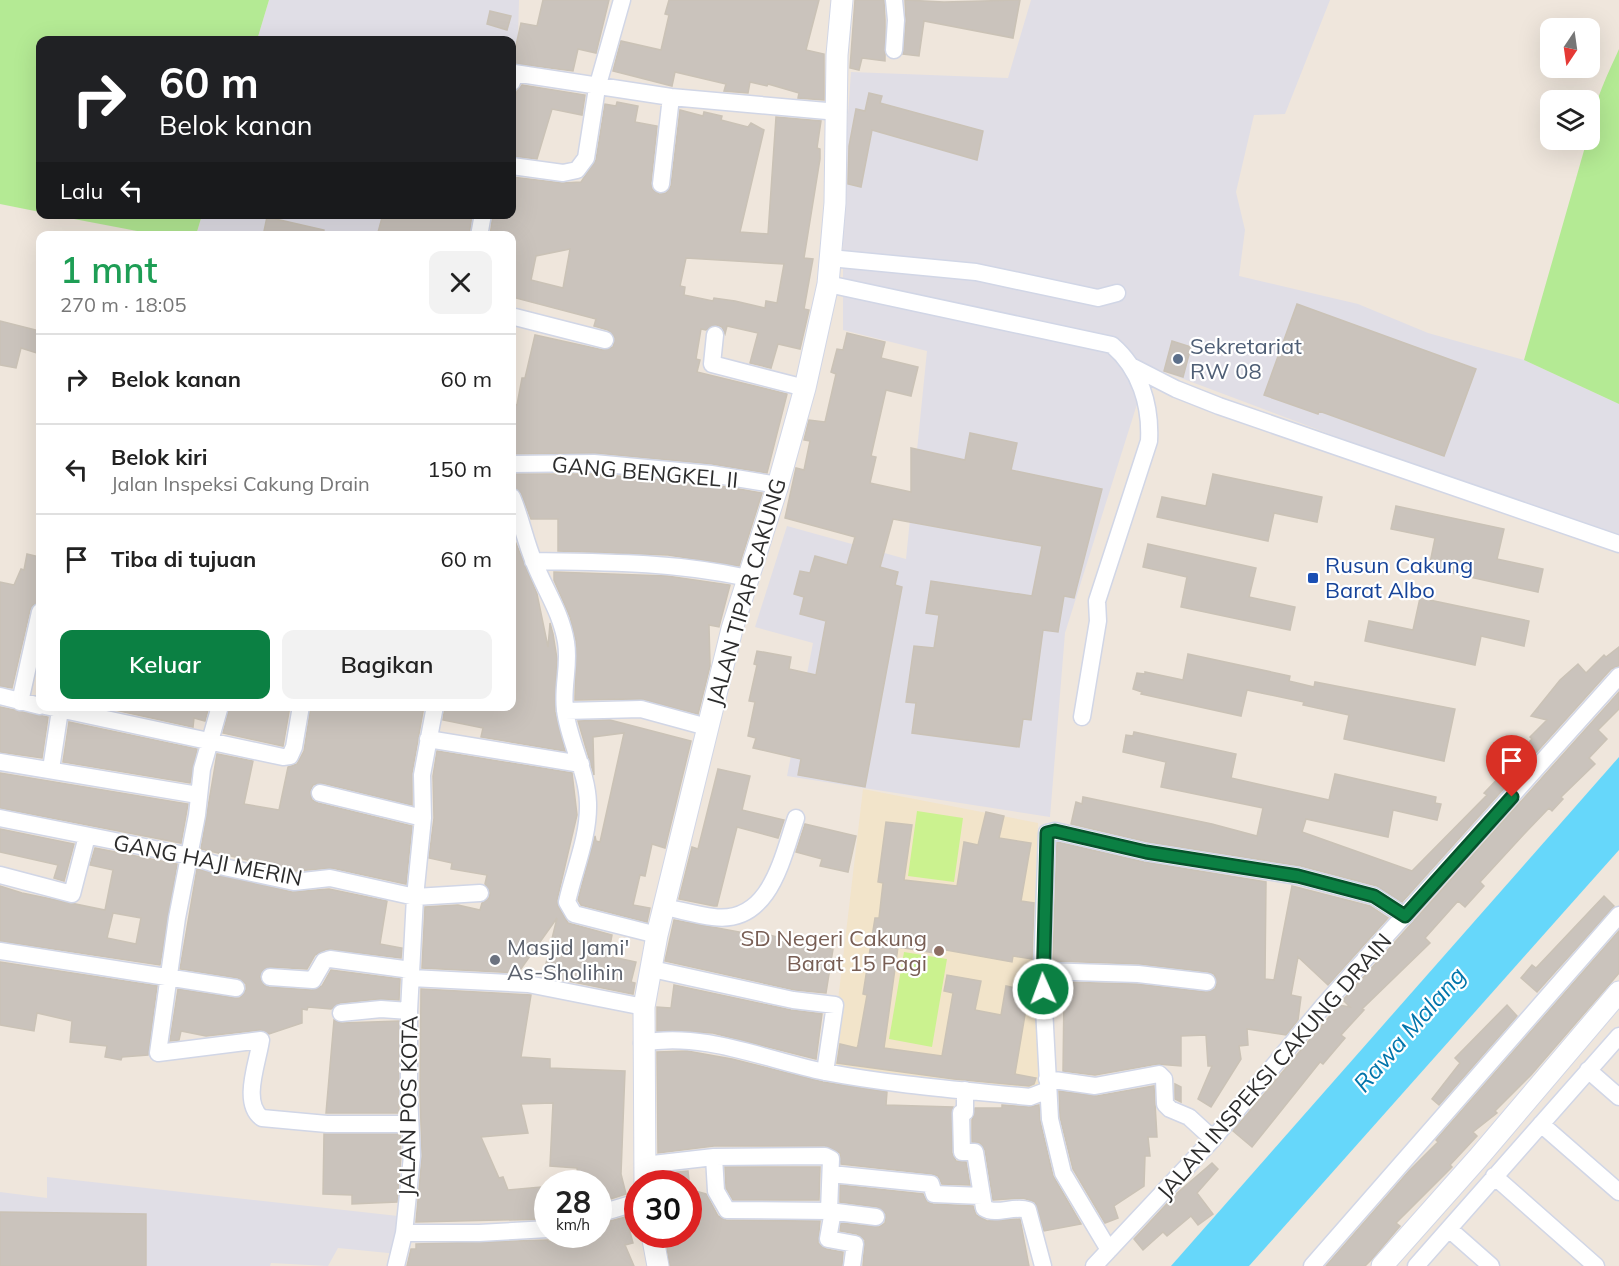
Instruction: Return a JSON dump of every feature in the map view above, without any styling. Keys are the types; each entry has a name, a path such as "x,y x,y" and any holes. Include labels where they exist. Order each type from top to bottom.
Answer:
{"street":[{"path":"516,166 562,173 577,170 586,158 597,88 622,0"},
{"name":"JALAN TIPAR CAKUNG","path":"644,1170 642,1043 644,1007 657,934 707,727 747,578 778,485 805,388 828,284 835,203 837,55 842,0"},
{"path":"894,0 896,20 894,50"},
{"path":"516,73 597,88 671,97 837,112"},
{"path":"661,184 671,97"},
{"path":"830,258 976,272 1098,298 1117,293"},
{"path":"828,284 1112,345 1133,367 1176,389 1219,406 1619,544"},
{"path":"516,319 605,340"},
{"path":"715,335 712,364 805,388"},
{"path":"1082,717 1098,621 1097,601 1149,441 1150,418 1133,367"},
{"name":"GANG BENGKEL II","path":"516,464 594,463 711,474 778,485"},
{"path":"516,509 533,561 557,606 566,640 569,662 563,681 565,711 581,764 588,802 587,819 567,902 574,914 657,934"},
{"path":"533,561 645,563 703,568 747,578"},
{"path":"20,702 36,630"},
{"name":"JALAN INSPEKSI CAKUNG DRAIN","path":"1094,1266 1213,1139 1324,1005 1619,676"},
{"path":"0,696 36,705"},
{"path":"565,711 641,709 707,727"},
{"path":"51,769 53,711"},
{"path":"218,711 209,740 198,795 177,918 158,1053 261,1040 251,1102 254,1112 262,1118 327,1124 410,1124"},
{"path":"93,712 283,757 290,756 300,711"},
{"name":"JALAN POS KOTA","path":"396,1266 404,1233 412,1156 409,1011 415,897 423,818 422,776 434,711"},
{"path":"428,739 581,764"},
{"path":"0,762 198,795"},
{"path":"320,793 423,818"},
{"name":"GANG HAJI MERIN","path":"0,818 189,856 225,867 294,882 330,878 415,897 480,893"},
{"path":"664,907 715,918 729,917 755,906 767,895 774,881 796,818"},
{"path":"1109,1250 1063,1173 1050,1119 1042,972 1047,833 1055,831 1146,852 1298,876 1374,896 1405,916"},
{"path":"0,875 72,894 87,836"},
{"path":"1312,1266 1619,915"},
{"path":"0,951 236,988"},
{"path":"270,977 313,980 324,961 330,959 411,974 528,984 644,1007"},
{"path":"652,969 793,1000 835,1005 825,1072"},
{"path":"1042,972 1138,974 1207,982"},
{"path":"1382,1266 1619,992"},
{"path":"341,1013 381,1009 409,1011"},
{"path":"1416,1266 1619,1036"},
{"path":"642,1043 662,1039 696,1042 825,1072 1029,1097 1048,1084 1095,1086 1160,1074 1164,1079 1165,1104 1170,1109 1189,1117 1213,1139"},
{"path":"1588,1071 1619,1097"},
{"path":"965,1090 965,1112 961,1113 962,1152 975,1152 982,1196 987,1211 1028,1210 1043,1266"},
{"path":"1541,1124 1619,1192"},
{"path":"660,1170 714,1157 829,1157 831,1211 828,1239 855,1244 852,1266"},
{"path":"714,1157 716,1191 727,1210 831,1211 876,1217"},
{"path":"831,1174 931,1184 934,1194 982,1196"},
{"path":"1494,1176 1596,1266"},
{"path":"1449,1229 1491,1266"},
{"path":"404,1233 479,1233 534,1230"},
{"path":"655,1248 658,1266"}],"shaded area":[{"path":"269,0 519,0 516,48 516,36 258,36"},
{"path":"1031,0 1330,0 1285,114 1254,115 1236,192 1245,230 1239,276 1358,304 1428,333 1524,360 1619,404 1619,543 1149,366 1065,633 1050,817 787,776 813,643 755,627 787,526 906,559 927,351 843,330 843,185 851,72 1008,78"},
{"path":"201,219 479,219 476,231 197,231"},
{"name":"SD Negeri Cakung Barat 15 Pagi","path":"863,789 1038,823 1034,998 1040,1092 830,1068"},
{"path":"47,1177 398,1216 398,1254 338,1248 328,1266 271,1263 270,1266 0,1266 0,1192 47,1198"}],"green space":[{"path":"0,0 269,0 258,36 36,36 36,211 0,204"},
{"path":"1619,49 1619,404 1524,360 1584,150 1600,150 1600,94"},
{"path":"74,219 201,219 197,231 137,231"},
{"path":"917,811 963,818 954,882 908,876"},
{"path":"904,952 947,959 932,1047 889,1039"}],"water":[{"name":"Rawa Malang","path":"1619,757 1619,850 1249,1266 1171,1266"}],"building":[{"path":"543,0 609,0 596,53 578,49 573,71 516,64 516,45 521,23 537,26"},
{"path":"669,0 819,0 806,50 824,54 824,100 798,98 799,93 768,84 767,86 750,82 748,93 724,91 726,84 675,72 672,86 613,71 621,41 661,50 669,15 665,14"},
{"path":"855,0 884,0 885,61 862,58 859,70 850,68"},
{"path":"905,0 944,2 1020,0 1013,38 924,21 919,56 903,54"},
{"path":"490,11 511,16 507,30 487,24"},
{"path":"522,85 585,95 582,115 552,109 537,159 516,156 517,91"},
{"path":"869,93 882,96 880,103 983,131 977,160 872,130 861,187 848,184 849,146 856,109 865,111"},
{"path":"617,102 638,106 635,122 657,126 651,183 652,189 659,194 666,193 671,186 680,110 703,116 704,112 722,116 721,120 748,127 751,123 764,130 740,232 768,234 776,117 821,121 817,148 820,149 820,159 804,258 813,259 804,309 809,310 800,349 778,344 771,368 750,363 758,333 727,326 725,334 722,327 716,325 706,330 701,329 696,359 700,360 697,372 787,394 767,473 712,464 595,453 516,454 516,405 535,335 603,350 613,347 615,338 608,330 594,326 596,319 516,298 516,231 491,231 492,219 516,219 516,177 562,183 581,182 596,160 605,104 616,106","holes":["570,249 563,288 531,280 536,256","686,258 784,264 777,303 766,301 765,308 735,301 714,298 713,301 684,295 685,287 680,286"]},
{"path":"267,219 324,230 324,231 264,231"},
{"path":"382,219 471,219 470,231 378,231"},
{"path":"1297,304 1476,369 1444,456 1319,411 1318,414 1264,395"},
{"path":"0,321 36,330 36,353 21,348 16,368 0,365"},
{"path":"847,333 885,342 881,358 918,367 911,396 886,390 871,456 876,457 870,483 911,492 911,448 965,460 970,433 1017,443 1011,470 1102,489 1074,598 1064,596 1058,632 1043,630 1031,720 1023,719 1019,747 912,733 916,703 906,702 914,646 934,648 939,615 926,613 931,581 1032,596 1042,546 893,519 880,567 898,572 895,585 902,587 865,787 798,775 801,759 753,748 756,738 748,736 755,702 749,701 757,665 754,664 757,651 791,657 789,669 816,675 826,621 800,614 804,597 794,594 800,571 810,573 815,556 847,565 855,537 785,518 796,468 804,470 810,441 804,440 809,420 825,422 836,374 831,372 837,349 843,350"},
{"name":"Sekretariat RW 08","path":"1172,341 1191,347 1183,377 1164,371"},
{"path":"516,474 594,474 710,484 762,493 739,566 668,555 558,551 558,519 531,519 521,493 516,490"},
{"path":"1213,474 1322,497 1317,522 1274,513 1268,541 1157,517 1162,497 1206,506"},
{"path":"1396,506 1504,529 1497,559 1543,569 1538,592 1429,568 1435,538 1391,529"},
{"path":"516,543 537,594 548,647 550,623 553,634 557,659 555,712 565,751 481,737 483,728 443,720 444,711 516,711"},
{"path":"1148,544 1256,568 1249,597 1295,607 1290,630 1181,607 1187,577 1143,567"},
{"path":"27,554 36,556 36,604 30,610 12,688 0,686 0,582 14,585 21,569 24,570"},
{"path":"554,572 667,576 730,585 719,627 709,625 710,666 698,714 641,699 575,700 576,641 570,617 554,580"},
{"path":"1420,598 1529,621 1524,646 1481,636 1475,665 1365,641 1369,621 1413,630"},
{"path":"1619,647 1619,666 1611,669 1402,902 1377,886 1301,866 1148,842 1071,824 1076,802 1082,804 1083,797 1212,824 1257,836 1263,808 1161,787 1166,762 1123,752 1126,735 1133,736 1134,732 1236,754 1231,778 1329,800 1335,774 1436,797 1435,803 1441,804 1437,820 1393,810 1388,837 1306,819 1302,832 1412,871 1487,795 1484,793 1523,752 1521,750 1532,739 1530,737 1547,720 1531,716 1560,680 1578,664 1586,673 1604,655 1606,657"},
{"path":"1188,654 1290,676 1289,681 1314,687 1315,682 1455,709 1444,761 1344,739 1349,715 1303,705 1304,702 1247,690 1241,716 1141,694 1142,692 1133,689 1137,673 1145,674 1145,672 1183,680"},
{"path":"1619,692 1619,709 1598,730 1607,739 1589,758 1595,764 1561,797 1563,799 1552,811 1549,808 1480,882 1484,886 1465,907 1458,901 1425,938 1430,943 1362,1009 1364,1010 1341,1035 1345,1038 1323,1064 1320,1062 1252,1147 1233,1131 1339,1005 1350,1007 1343,1000"},
{"path":"0,707 48,717 42,758 0,752"},
{"path":"120,711 208,711 205,721 194,718 193,727"},
{"path":"229,711 289,711 283,746 223,733"},
{"path":"310,711 423,711 412,773 412,805 322,783 313,785 310,791 312,800 318,803 412,826 406,884 332,868 295,871 201,849 217,754 253,761 244,804 279,810 288,767 297,764 304,751"},
{"path":"610,720 691,741 665,848 652,844 645,876 640,875 633,905 650,908 647,922 581,905 578,900 595,836 596,841 600,842 624,733 593,737 594,775 578,721"},
{"path":"69,722 197,749 190,783 63,762"},
{"path":"437,751 572,773 577,815 557,900 558,906 568,923 612,935 608,956 636,962 631,982 635,983 633,994 543,976 557,918 518,973 422,968 425,907 458,905 480,910 482,903 489,898 490,893 485,884 487,875 451,869 452,863 429,858 434,818 433,776"},
{"path":"718,769 750,776 742,810 784,820 778,838 737,827 717,906 714,906 679,899 692,847 698,849"},
{"path":"0,773 188,804 181,843 0,808"},
{"path":"986,812 1004,816 999,838 1031,843 1021,901 1034,903 1032,959 1013,956 1012,962 935,948 934,953 898,947 884,1048 942,1056 953,993 944,991 947,975 981,981 975,1010 1001,1015 1006,986 1029,991 1015,1074 1036,1078 1034,1084 1029,1086 954,1079 837,1063 840,1044 857,1048 858,1045 867,995 863,994 875,918 879,918 883,883 878,882 886,822 912,825 904,880 957,886 964,842 978,845"},
{"path":"805,824 856,836 848,872 820,866 822,859 796,852"},
{"path":"0,829 74,844 64,881 54,878 58,865 0,852"},
{"path":"1057,842 1144,862 1266,882 1265,979 1274,980 1292,886 1370,906 1388,918 1328,985 1298,957 1291,995 1301,997 1298,1020 1286,1035 1247,1029 1248,1045 1239,1046 1241,1059 1211,1107 1198,1099 1212,1066 1208,1066 1206,1035 1181,1036 1181,1066 1157,1064 1095,1075 1063,1071 1064,995 1061,982 1137,984 1206,992 1215,989 1217,983 1214,974 1208,972 1139,964 1053,961"},
{"path":"95,848 177,864 160,965 0,941 0,886 22,893 105,910 113,870 90,865","holes":["113,913 141,918 136,944 107,938"]},
{"path":"197,869 292,892 329,889 387,901 380,944 402,948 401,958 327,949 315,955 307,969 270,967 262,971 260,977 264,985 269,987 312,990 322,986 331,970 400,979 399,1000 380,999 340,1003 331,1009 308,1007 307,1010 302,1009 302,1023 269,1034 260,1030 206,1036 181,1031 179,1040 170,1041 178,989 235,998 240,998 246,990 246,984 238,978 180,969"},
{"path":"1604,896 1614,906 1537,992 1521,978 1532,965 1536,968"},
{"path":"674,920 750,934 751,931 833,949 826,993 795,990 665,961"},
{"path":"1619,931 1619,973 1531,1075 1495,1111 1497,1113 1473,1132 1477,1136 1450,1165 1452,1167 1396,1223 1400,1226 1372,1259 1365,1266 1326,1266 1409,1171 1438,1142 1436,1140"},
{"path":"0,962 157,986 148,1055 122,1057 121,1060 105,1057 107,1046 70,1042 72,1021 37,1013 34,1031 0,1025"},
{"path":"674,985 791,1010 822,1014 816,1059 713,1033 657,1031 657,1007 671,1008"},
{"path":"421,989 531,995 521,1057 550,1059 550,1068 625,1071 621,1174 624,1195 612,1198 612,1170 577,1170 577,1168 550,1166 553,1103 521,1104 528,1133 481,1137 499,1178 503,1177 508,1190 534,1188 534,1219 416,1222 422,1156"},
{"path":"1507,1005 1517,1016 1439,1105 1432,1099 1460,1063 1455,1058"},
{"path":"334,1020 342,1023 399,1021 399,1113 326,1113"},
{"path":"687,1051 732,1059 823,1082 887,1092 886,1105 953,1107 952,1153 956,1161 966,1162 970,1185 942,1184 938,1176 932,1174 841,1164 840,1153 825,1146 714,1146 658,1153 657,1052"},
{"path":"1175,1084 1181,1087 1181,1102 1175,1099"},
{"path":"1154,1086 1157,1137 1148,1137 1150,1156 1145,1156 1144,1186 1114,1206 1118,1218 1105,1223 1073,1169 1060,1117 1059,1091 1097,1096"},
{"path":"1002,1105 1029,1107 1039,1105 1040,1121 1053,1176 1081,1224 1044,1231 1035,1202 1023,1198 993,1200 985,1150 980,1143 972,1142 972,1120 975,1108 1002,1108"},
{"path":"324,1134 400,1134 401,1156 397,1202 352,1204 352,1195 323,1194"},
{"path":"1212,1163 1218,1169 1197,1193 1213,1214 1198,1225 1191,1216 1167,1236 1163,1232 1143,1250 1134,1239 1176,1194"},
{"path":"725,1167 820,1167 819,1200 733,1200 726,1188"},
{"path":"840,1185 923,1194 927,1202 933,1204 973,1206 976,1215 987,1221 1020,1219 1029,1266 863,1266 865,1240 857,1234 840,1231 841,1223 879,1227 885,1223 886,1214 877,1207 840,1202"},
{"path":"702,1193 706,1194 718,1216 726,1220 820,1221 818,1243 826,1249 843,1252 842,1266 670,1266 667,1248 702,1248"},
{"path":"0,1212 146,1214 146,1266 0,1266"},
{"path":"624,1218 624,1248 626,1248 634,1266 407,1266 411,1249 416,1249 416,1244 534,1240 534,1248 612,1248 612,1220"}],"place":[{"name":"Sekretariat RW 08","path":"1178,359"},
{"name":"Rusun Cakung Barat Albo","path":"1313,578"},
{"name":"SD Negeri Cakung Barat 15 Pagi","path":"939,951"},
{"name":"Masjid Jami' As-Sholihin","path":"495,960"}],"route":[{"path":"1043,989 1046,903 1045,840 1047,833 1055,831 1146,852 1298,876 1374,896 1405,916 1512,797"}]}
